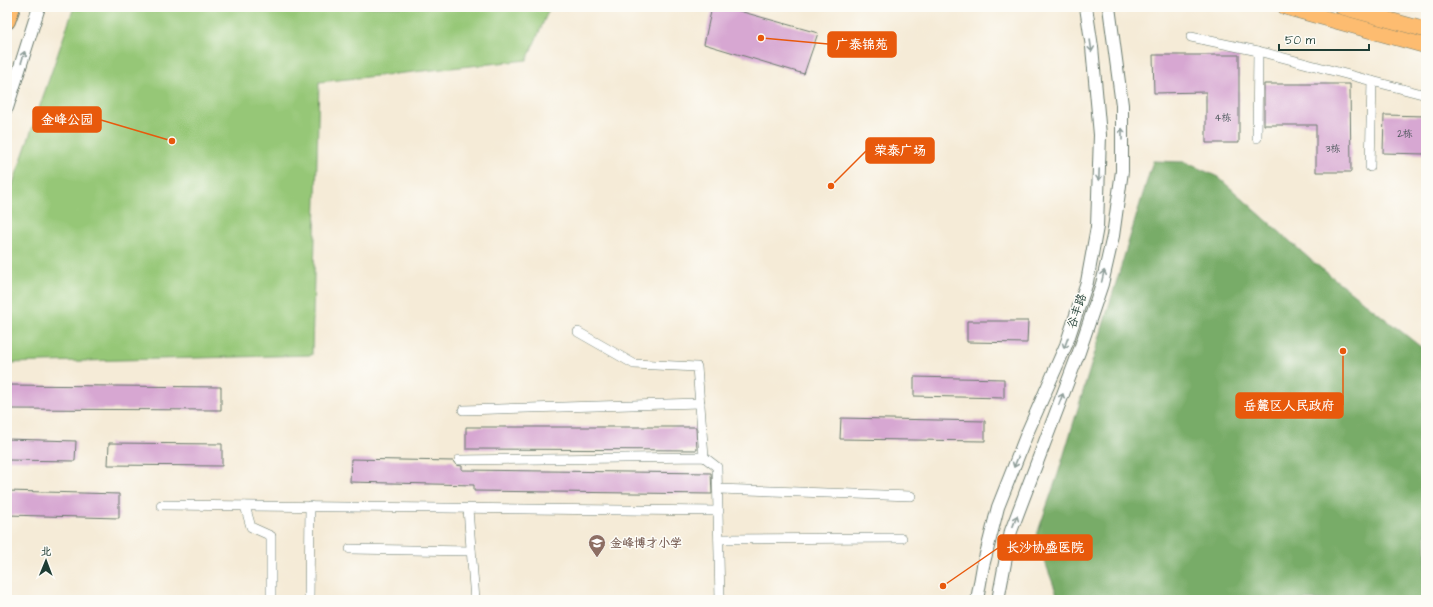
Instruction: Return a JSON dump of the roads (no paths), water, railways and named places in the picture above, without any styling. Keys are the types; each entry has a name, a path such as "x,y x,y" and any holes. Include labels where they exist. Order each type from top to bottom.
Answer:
{"highway":[{"path":"7,21 12,7"}],"main road":[{"path":"1285,7 1426,46"},
{"path":"1342,7 1426,30"}],"street":[{"path":"7,108 39,7"},
{"name":"谷丰路","path":"977,600 983,566 998,507 1028,431 1066,345 1087,282 1097,227 1100,135 1092,46 1086,7"},
{"name":"谷丰路","path":"998,600 1011,530 1079,352 1102,284 1113,236 1122,171 1122,105 1109,7"},
{"path":"1191,38 1258,51 1426,95"},
{"path":"1257,138 1258,51"},
{"path":"1370,167 1372,81"},
{"path":"578,332 634,364 698,367 704,457"},
{"path":"463,410 700,403"},
{"path":"459,460 704,457 717,467 720,600"},
{"path":"718,489 911,496"},
{"path":"161,505 719,511"},
{"path":"245,506 251,527 271,536 271,600"},
{"path":"310,506 310,600"},
{"path":"468,509 474,600"},
{"path":"719,539 902,538"},
{"path":"350,548 471,551"}],"place":[{"name":"广泰锦苑","path":"761,38"},
{"name":"金峰公园","path":"172,141"},
{"name":"荣泰广场","path":"831,186"},
{"name":"岳麓区人民政府","path":"1343,351"},
{"name":"金峰博才小学","path":"597,558"},
{"name":"长沙协盛医院","path":"943,586"}]}
